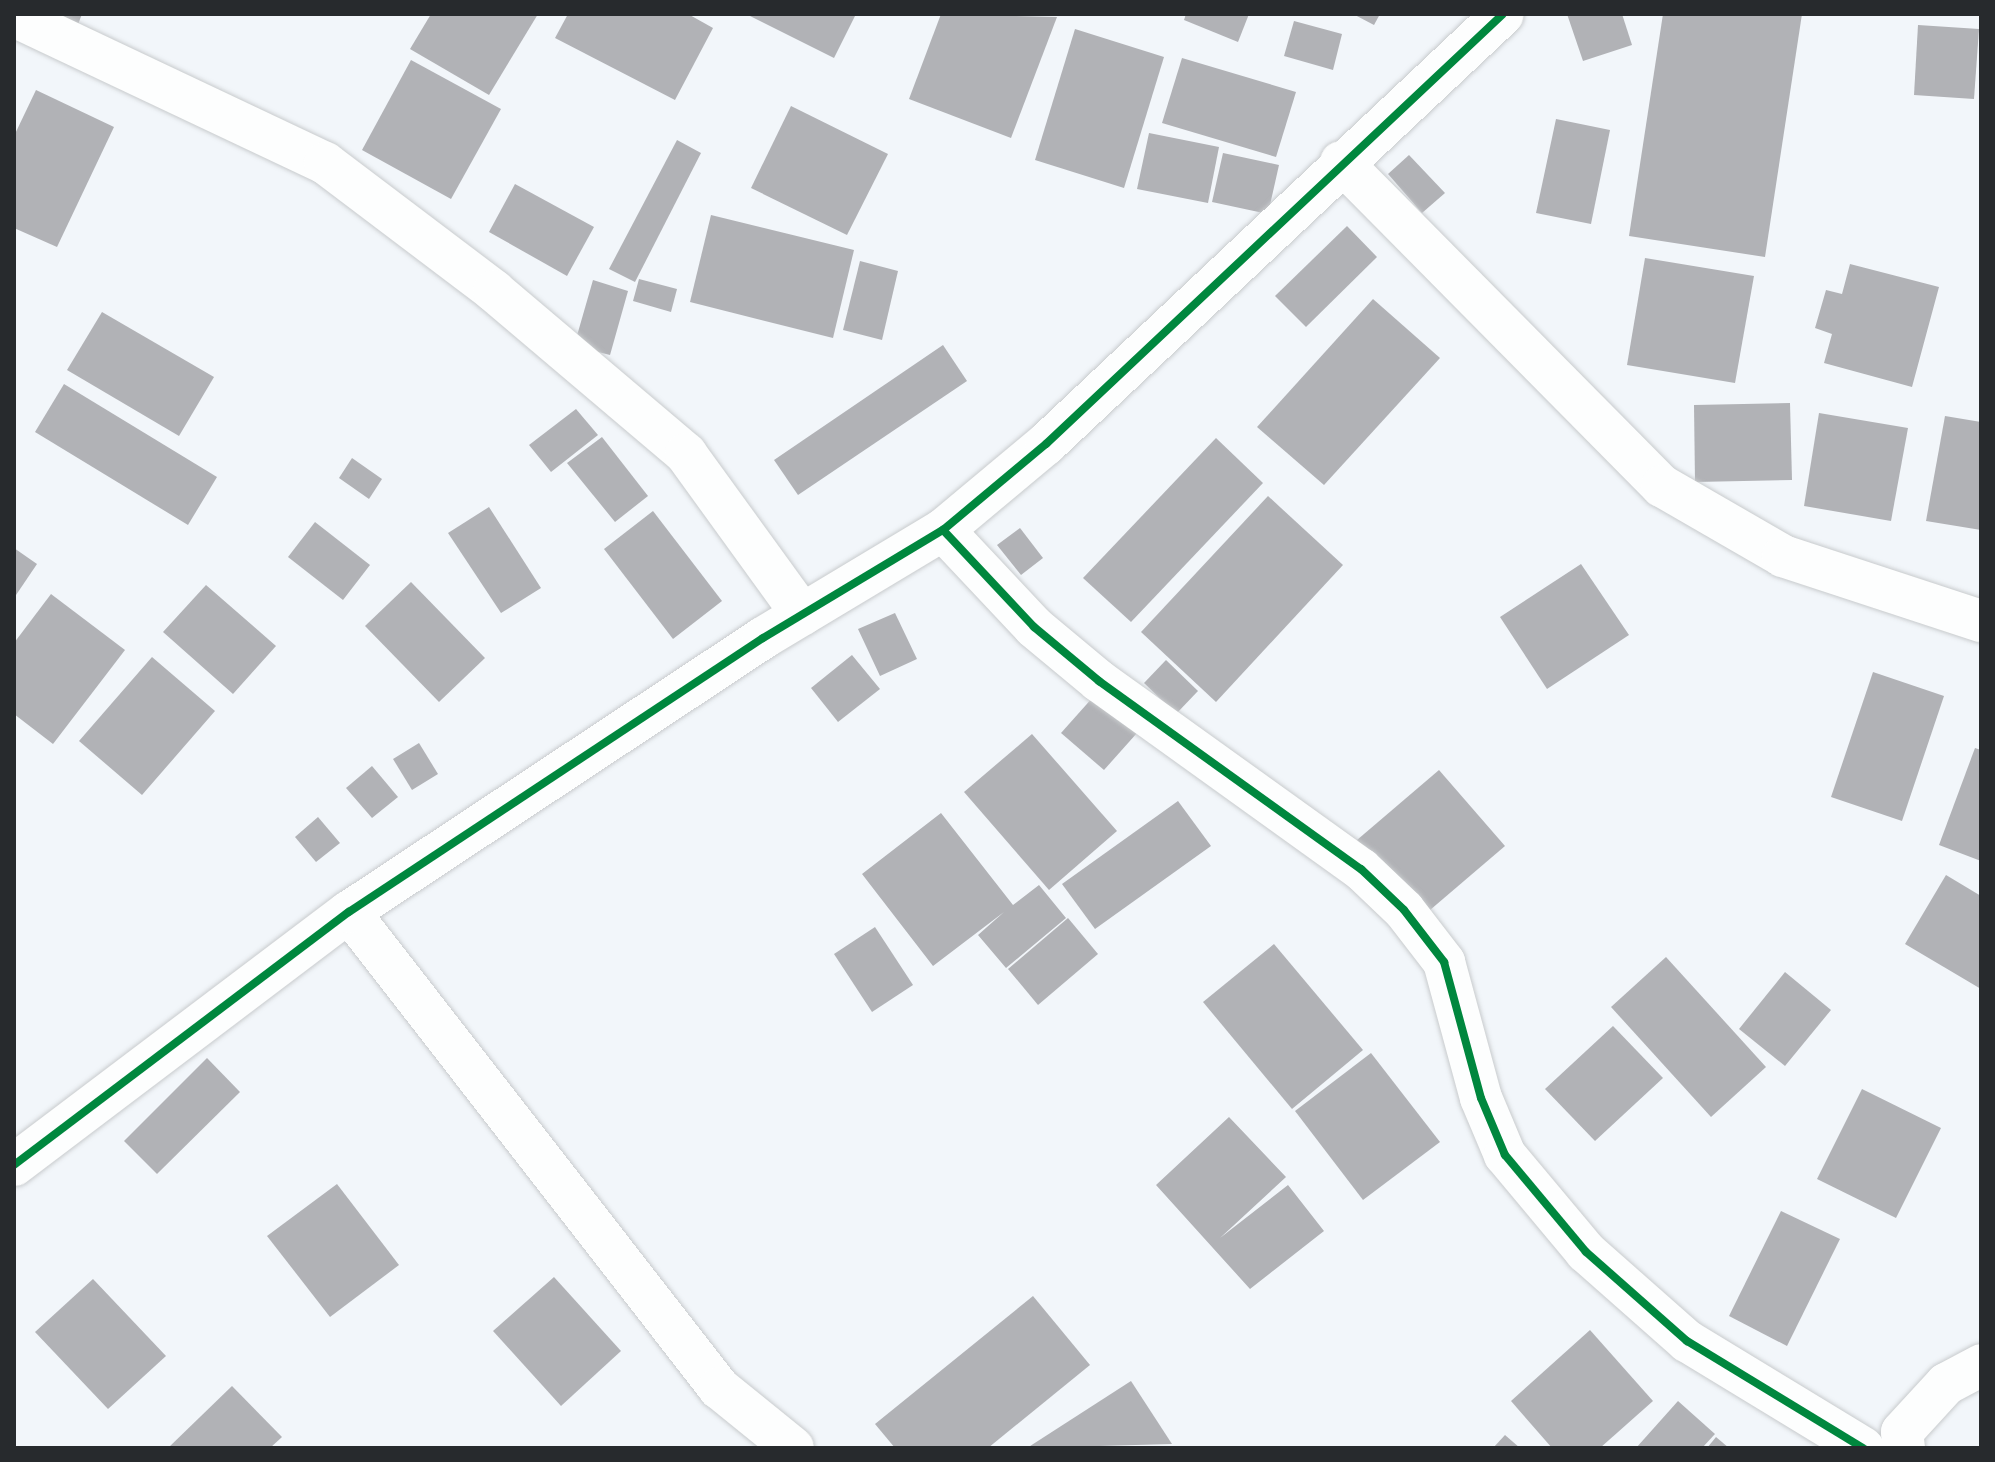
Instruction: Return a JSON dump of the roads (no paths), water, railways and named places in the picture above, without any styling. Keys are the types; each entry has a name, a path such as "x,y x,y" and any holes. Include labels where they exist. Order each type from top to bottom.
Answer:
{"street":[{"path":"14,1165 349,912 802,614 943,530 1046,444 1499,15"},
{"path":"14,16 325,163 482,282 686,454 802,614"},
{"path":"1341,162 1662,486 1783,556 1981,621"},
{"path":"943,530 1034,627 1099,681 1361,869 1404,910 1444,962 1481,1098 1505,1155 1586,1252 1687,1341 1863,1448"},
{"path":"349,912 719,1388 793,1448"},
{"path":"1904,1448 1902,1432 1946,1384 1981,1365"}]}
